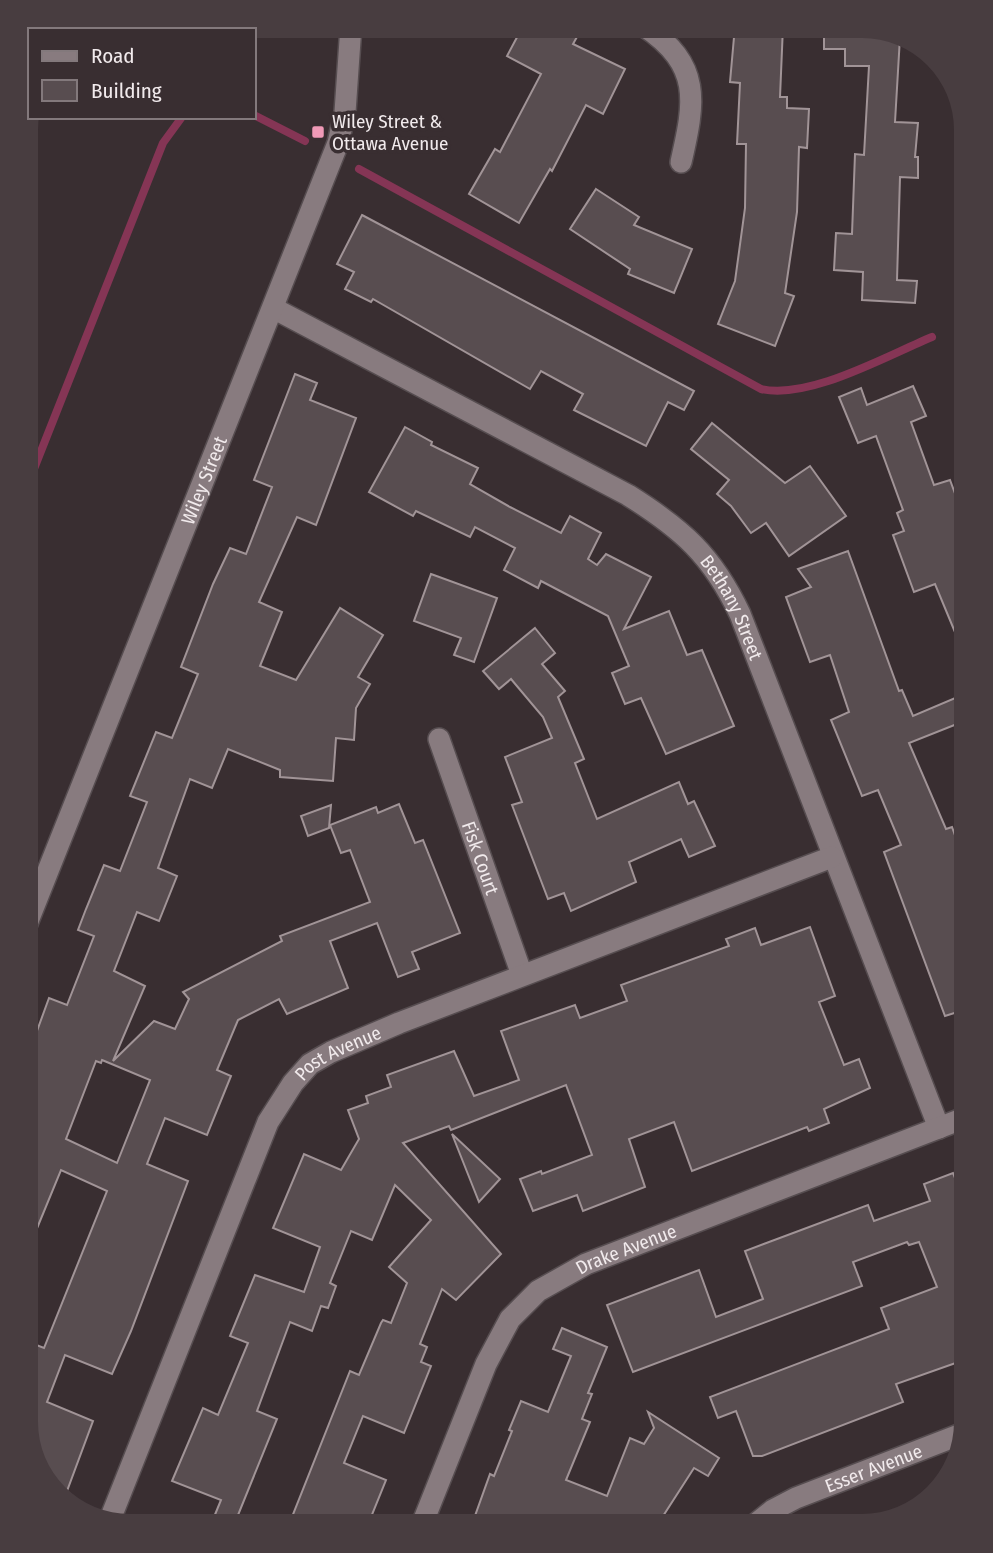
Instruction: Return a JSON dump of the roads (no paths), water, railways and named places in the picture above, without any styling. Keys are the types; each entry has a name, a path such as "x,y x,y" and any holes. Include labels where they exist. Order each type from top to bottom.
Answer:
{"street":[{"name":"Wiley Street","path":"39,893 343,129 350,39"},
{"path":"663,39 687,69 690,107 681,162"},
{"name":"Bethany Street","path":"273,308 628,495 666,520 702,550 718,570 740,614 939,1128"},
{"name":"Fisk Court","path":"439,739 522,975"},
{"name":"Post Avenue","path":"113,1513 234,1205 279,1100 310,1064 331,1052 522,975 832,857"},
{"name":"Drake Avenue","path":"426,1514 486,1364 510,1319 538,1291 586,1264 954,1122"},
{"name":"Esser Avenue","path":"768,1514 796,1498 953,1437"}],"waterway":[{"path":"256,116 305,141"},
{"path":"39,456 163,143 181,119"},
{"path":"359,169 761,389 780,391 824,382 932,337"}],"place":[{"name":"Wiley Street & Ottawa Avenue","path":"318,132"}]}
